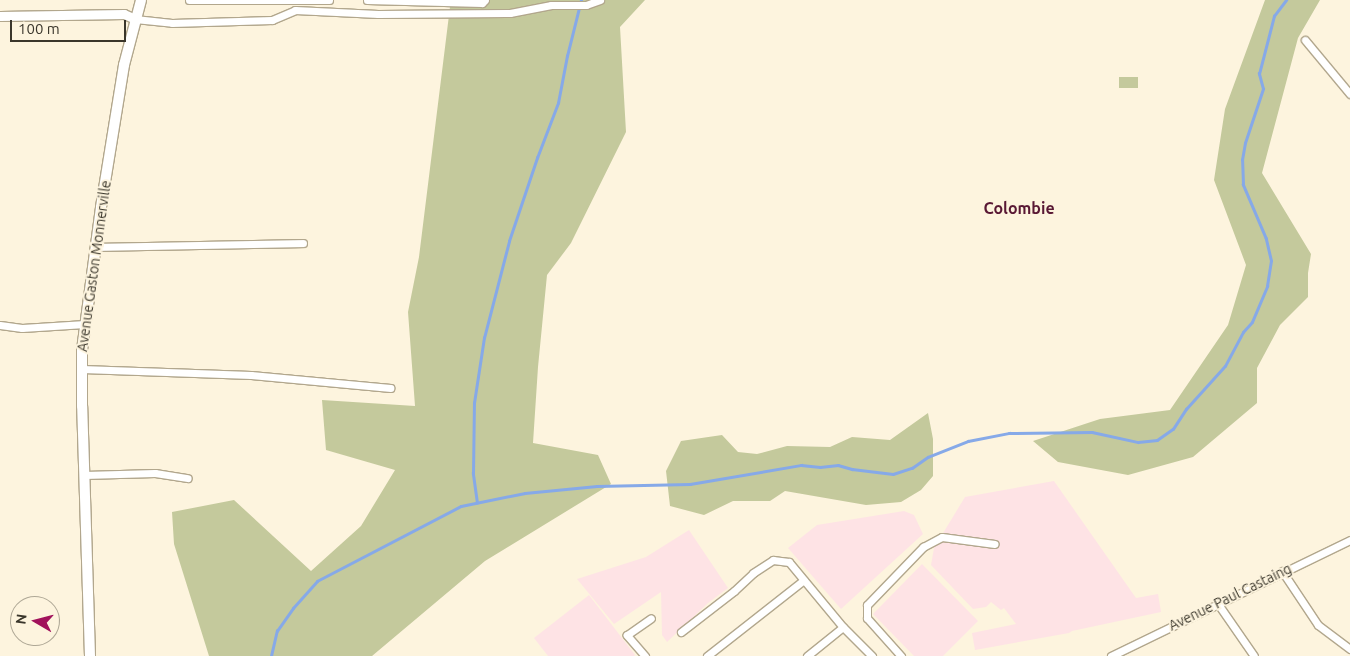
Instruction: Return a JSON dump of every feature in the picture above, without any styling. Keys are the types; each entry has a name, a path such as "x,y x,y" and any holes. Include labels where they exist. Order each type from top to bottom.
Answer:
{"main road":[{"name":"Avenue Gaston Monnerville","path":"90,656 82,369 84,324 124,65 141,0"}],"street":[{"path":"189,0 329,0"},
{"path":"367,0 483,2"},
{"path":"0,16 124,14 135,19 172,23 272,20 295,10 378,14 510,13 551,5 586,5 600,0"},
{"path":"1305,40 1350,94"},
{"path":"96,247 303,243"},
{"path":"0,324 22,328 84,324"},
{"path":"82,369 250,375 390,388"},
{"path":"84,475 145,473 188,478"},
{"path":"901,656 867,618 867,605 923,546 942,537 994,544"},
{"name":"Avenue Paul Castaing","path":"1111,656 1282,571 1350,540"},
{"path":"681,632 734,591 753,573 774,560 789,562 843,627 872,656"},
{"path":"1282,571 1318,625 1350,649"},
{"path":"707,656 804,580"},
{"path":"1218,604 1254,656"},
{"path":"645,656 628,635 651,618"},
{"path":"807,656 843,627"}],"shaded area":[{"path":"1054,481 1136,598 1158,594 1161,612 1069,633 975,650 972,633 1016,624 1004,608 1001,610 991,602 986,607 973,609 931,565 934,548 965,497"},
{"path":"904,511 914,515 923,534 841,609 788,548 817,525"},
{"path":"689,530 728,588 708,603 667,642 662,635 661,592 614,624 577,579 646,557"},
{"path":"922,564 978,621 943,656 914,656 873,614"},
{"path":"589,595 634,656 548,656 534,638"}],"green space":[{"path":"431,0 645,0 620,27 626,132 571,243 547,275 538,367 533,443 598,455 611,484 485,561 372,656 209,656 174,544 172,512 234,500 311,571 361,526 395,470 326,450 322,400 415,406 408,312 419,257 450,7"},
{"path":"1265,0 1320,0 1298,38 1262,173 1311,254 1308,273 1308,297 1280,325 1257,368 1257,403 1193,457 1128,475 1058,462 1033,441 1100,419 1170,410 1228,325 1246,265 1214,180 1225,109"},
{"path":"1119,77 1138,77 1138,88 1119,88"},
{"path":"928,413 933,439 933,476 921,490 901,502 866,505 785,491 770,501 733,501 704,515 670,506 666,471 681,441 722,435 738,452 757,454 787,446 830,447 852,437 890,440"}],"waterway":[{"path":"477,503 473,473 474,403 484,338 509,241 558,103 581,0"},
{"path":"271,656 277,631 293,608 317,581 461,506 525,493 597,486 690,484 801,465 820,467 838,465 852,469 893,474 912,468 928,457 968,441 1009,433 1092,432 1138,442 1157,440 1173,429 1186,409 1225,366 1243,332 1252,322 1267,286 1271,261 1266,239 1243,185 1242,160 1245,143 1263,89 1259,74 1274,16 1286,0"}],"district":[{"name":"Colombie","path":"1019,208"}]}
